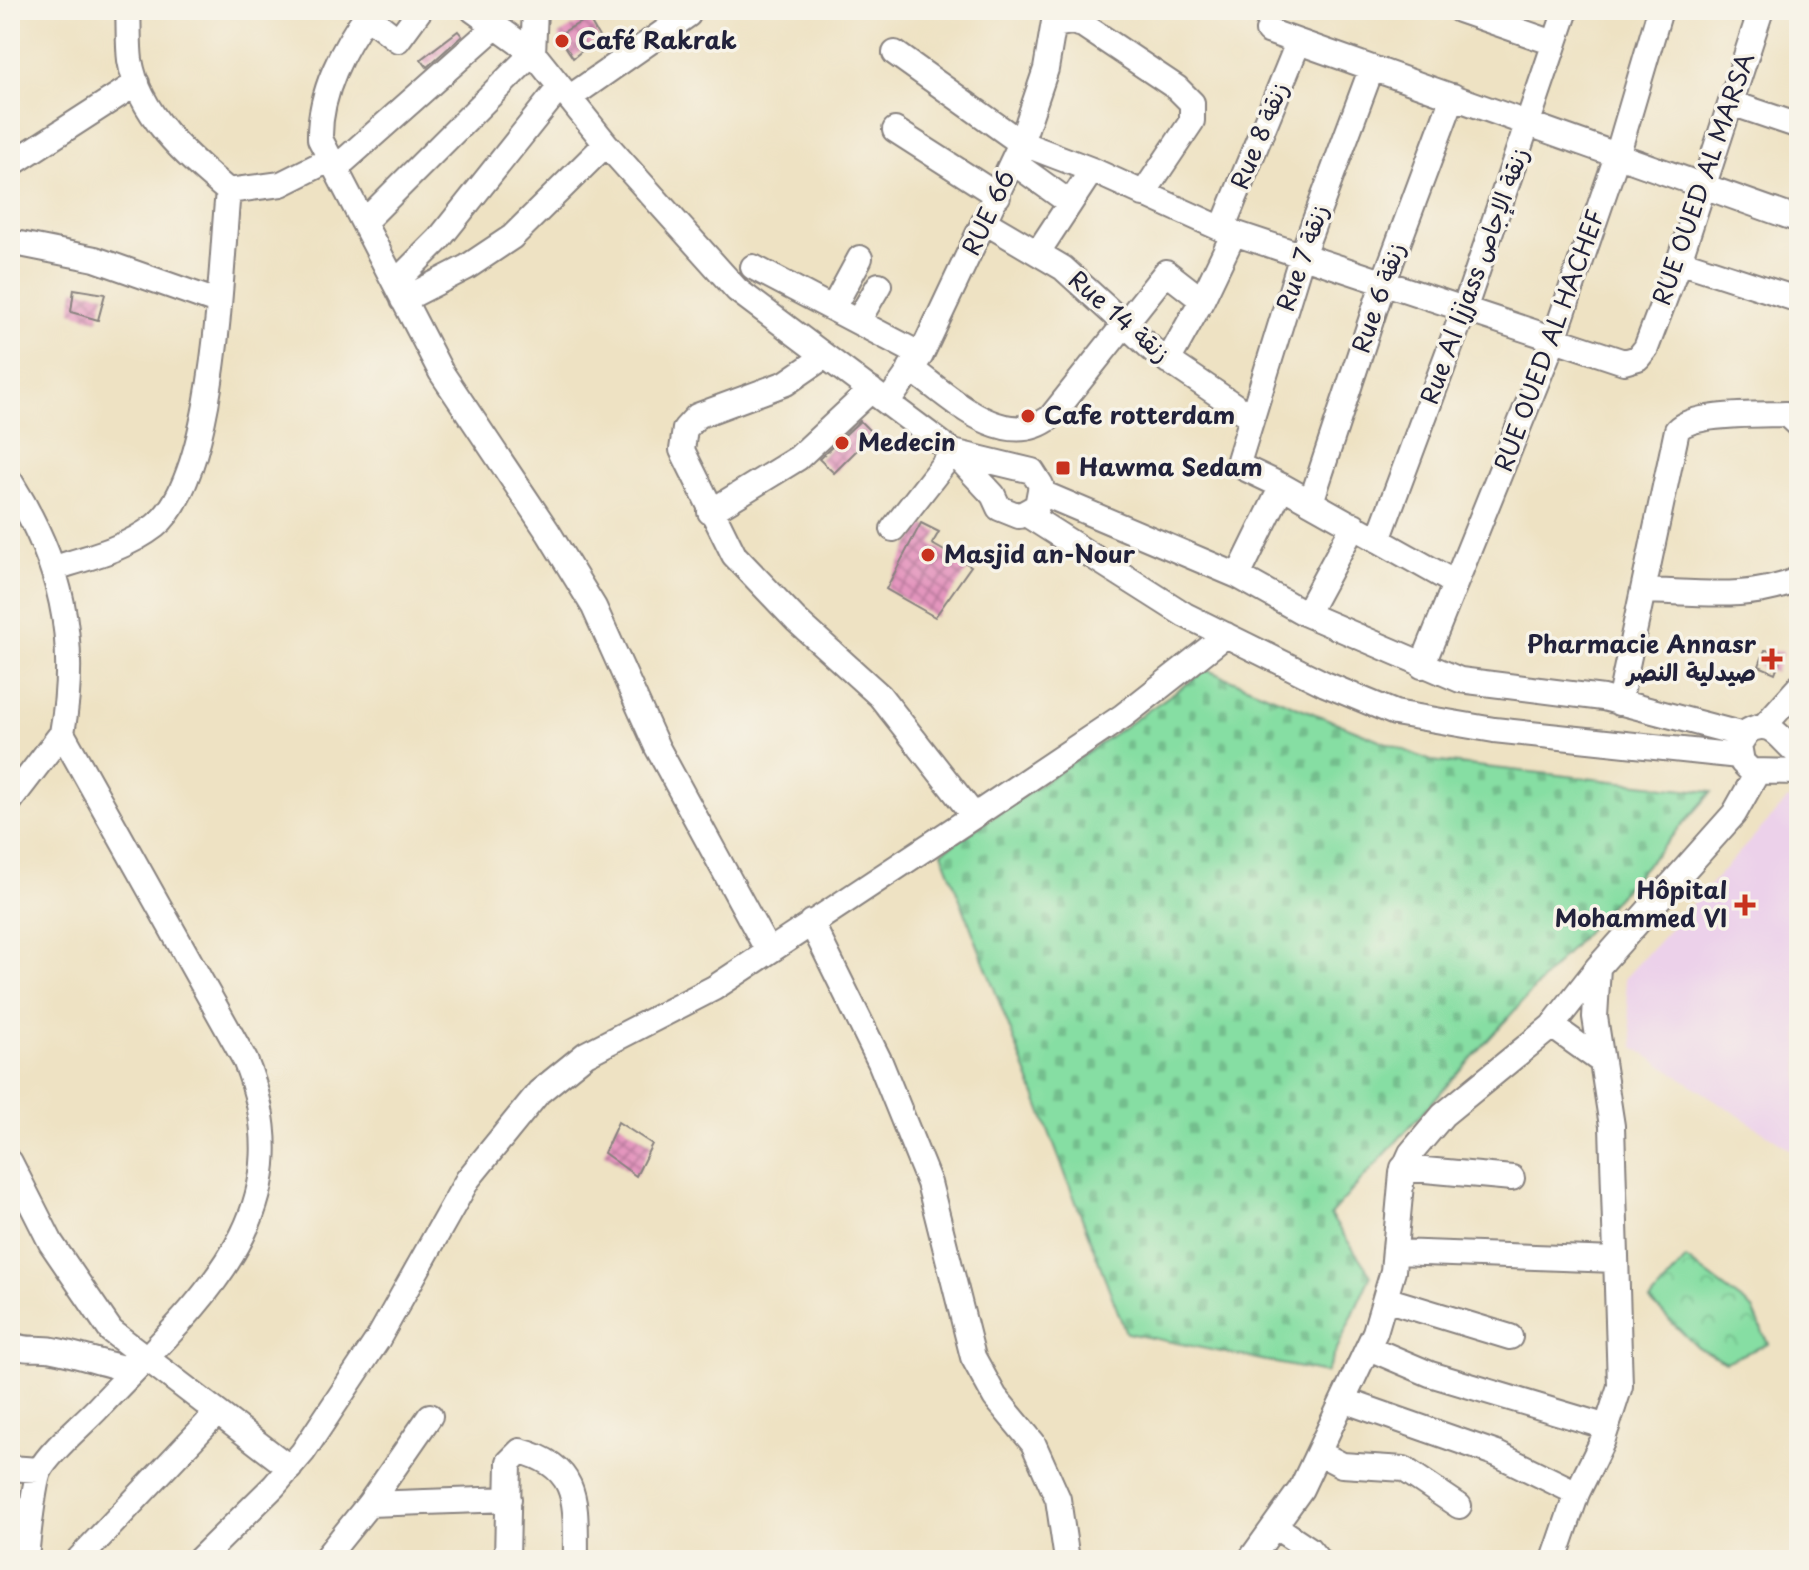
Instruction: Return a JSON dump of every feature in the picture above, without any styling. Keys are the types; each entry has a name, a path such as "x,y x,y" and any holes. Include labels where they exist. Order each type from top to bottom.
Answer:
{"street":[{"path":"128,10 130,60 139,92 163,127 228,191"},
{"path":"420,10 398,40 368,12 343,54 320,113 320,139 441,372 588,597 657,747 768,951"},
{"path":"473,10 533,53 606,144 737,290 953,452 993,495 1005,513 1026,514 1143,590 1325,684 1416,718 1749,739 1777,731 1792,742 1777,772 1749,794 1598,967 1552,1026 1443,1115 1420,1140 1403,1168 1396,1252 1369,1348 1301,1489 1250,1560"},
{"path":"364,222 533,53 535,10"},
{"path":"1459,10 1554,43"},
{"name":"Rue Al Ijjass زنقة الإجاص","path":"1378,540 1464,310 1566,10"},
{"name":"RUE OUED AL HACHEF","path":"1422,666 1554,339 1617,156 1660,10"},
{"name":"RUE OUED AL MARSA","path":"1554,339 1624,362 1638,358 1646,348 1679,261 1761,10"},
{"path":"1055,14 1083,25 1177,88 1192,103 1192,121 1143,194"},
{"name":"RUE 66","path":"710,512 798,458 880,396 916,362 1017,152 1046,69 1055,14"},
{"path":"399,292 439,239 565,92 688,15"},
{"path":"228,191 281,184 333,164 496,26"},
{"path":"1268,31 1799,220"},
{"name":"Rue 8 زنقة","path":"1168,361 1221,261 1228,231 1298,43"},
{"path":"895,53 1017,152 1070,203"},
{"name":"Rue 7 زنقة","path":"1282,486 1242,467 1240,447 1302,255 1371,70"},
{"path":"10,165 137,83"},
{"name":"Rue 6 زنقة","path":"1311,502 1383,284 1453,96"},
{"path":"1731,103 1799,126"},
{"path":"895,130 998,196"},
{"path":"399,292 467,267 512,237 606,144"},
{"path":"1017,152 1092,170 1228,231 1554,339"},
{"path":"1038,252 1092,170"},
{"path":"54,568 120,548 157,524 183,486 202,421 228,191"},
{"name":"Rue 14 زنقة","path":"985,222 1038,252 1086,285 1109,306 1122,325 1168,361 1250,416"},
{"path":"10,242 95,259 217,302"},
{"path":"833,308 860,258"},
{"path":"1679,261 1799,300"},
{"path":"753,267 858,321 998,426 1030,430 1051,417 1166,272 1202,300"},
{"path":"858,321 879,285"},
{"path":"825,356 786,383 711,408 685,429 682,450 710,512 742,565 796,620 880,696 974,816"},
{"path":"1619,703 1668,460 1680,427 1701,419 1795,416"},
{"path":"953,452 1009,468 1032,471 1038,477 1042,493 1037,506 1026,514"},
{"path":"893,529 953,452"},
{"path":"993,495 994,482 1009,468"},
{"path":"10,481 42,536 54,568 67,619 69,695 62,733 10,801"},
{"path":"1238,576 1282,486 1455,583"},
{"path":"1042,493 1238,576 1306,614 1422,666 1468,682 1619,703 1749,739"},
{"path":"1306,614 1354,525"},
{"path":"1644,591 1747,593 1769,590 1799,579"},
{"path":"199,1560 290,1468 378,1339 468,1179 518,1114 586,1054 714,988 1123,716 1226,635"},
{"path":"1777,772 1746,767 1749,739 1799,687"},
{"path":"21,1554 39,1470 222,1273 248,1229 256,1205 263,1157 258,1092 245,1060 62,733"},
{"path":"811,922 880,1062 929,1183 973,1357 995,1397 1033,1443 1058,1499 1067,1560"},
{"path":"1554,1560 1620,1386 1612,1126 1595,1017 1598,967"},
{"path":"1552,1026 1601,1061"},
{"path":"10,1162 51,1243 90,1304 139,1364 216,1414 290,1468"},
{"path":"1403,1168 1512,1178"},
{"path":"1396,1252 1615,1260"},
{"path":"1385,1299 1510,1337"},
{"path":"10,1343 17,1347 58,1351 96,1364 139,1364"},
{"path":"1369,1348 1420,1371 1607,1427"},
{"path":"1343,1400 1497,1454 1577,1493"},
{"path":"78,1560 216,1414"},
{"path":"324,1560 369,1504 430,1416"},
{"path":"507,1560 509,1462 516,1452 529,1454 560,1472 574,1489 576,1560"},
{"path":"1319,1453 1342,1465 1404,1469 1459,1506"},
{"path":"10,1468 39,1470"},
{"path":"369,1504 509,1499"},
{"path":"1276,1527 1309,1549 1318,1560"}],"shaded area":[{"name":"Hôpital Mohammed VI","path":"1788,799 1799,805 1799,1155 1634,1047 1624,979"}],"green space":[{"path":"1207,670 1431,761 1712,792 1330,1215 1371,1275 1326,1373 1126,1333 942,852"},
{"path":"1686,1259 1753,1309 1768,1344 1725,1362 1697,1347 1650,1301"}],"building":[{"path":"588,18 599,37 573,58 558,35"},
{"path":"458,31 462,36 427,67 421,59"},
{"path":"74,289 105,294 98,320 71,312"},
{"name":"Medecin","path":"860,421 873,434 834,473 819,459"},
{"name":"Masjid an-Nour","path":"921,523 939,532 932,544 971,566 935,617 886,589"},
{"path":"1765,650 1783,652 1775,673 1759,666"},
{"path":"618,1122 652,1144 636,1176 604,1153"}],"place":[{"name":"Café Rakrak","path":"562,41"},
{"name":"Cafe rotterdam","path":"1028,416"},
{"name":"Medecin","path":"842,443"},
{"name":"Hawma Sedam","path":"1063,468"},
{"name":"Masjid an-Nour","path":"928,555"},
{"name":"Pharmacie Annasr صيدلية النصر","path":"1772,659"},
{"name":"Hôpital Mohammed VI","path":"1745,905"}]}
